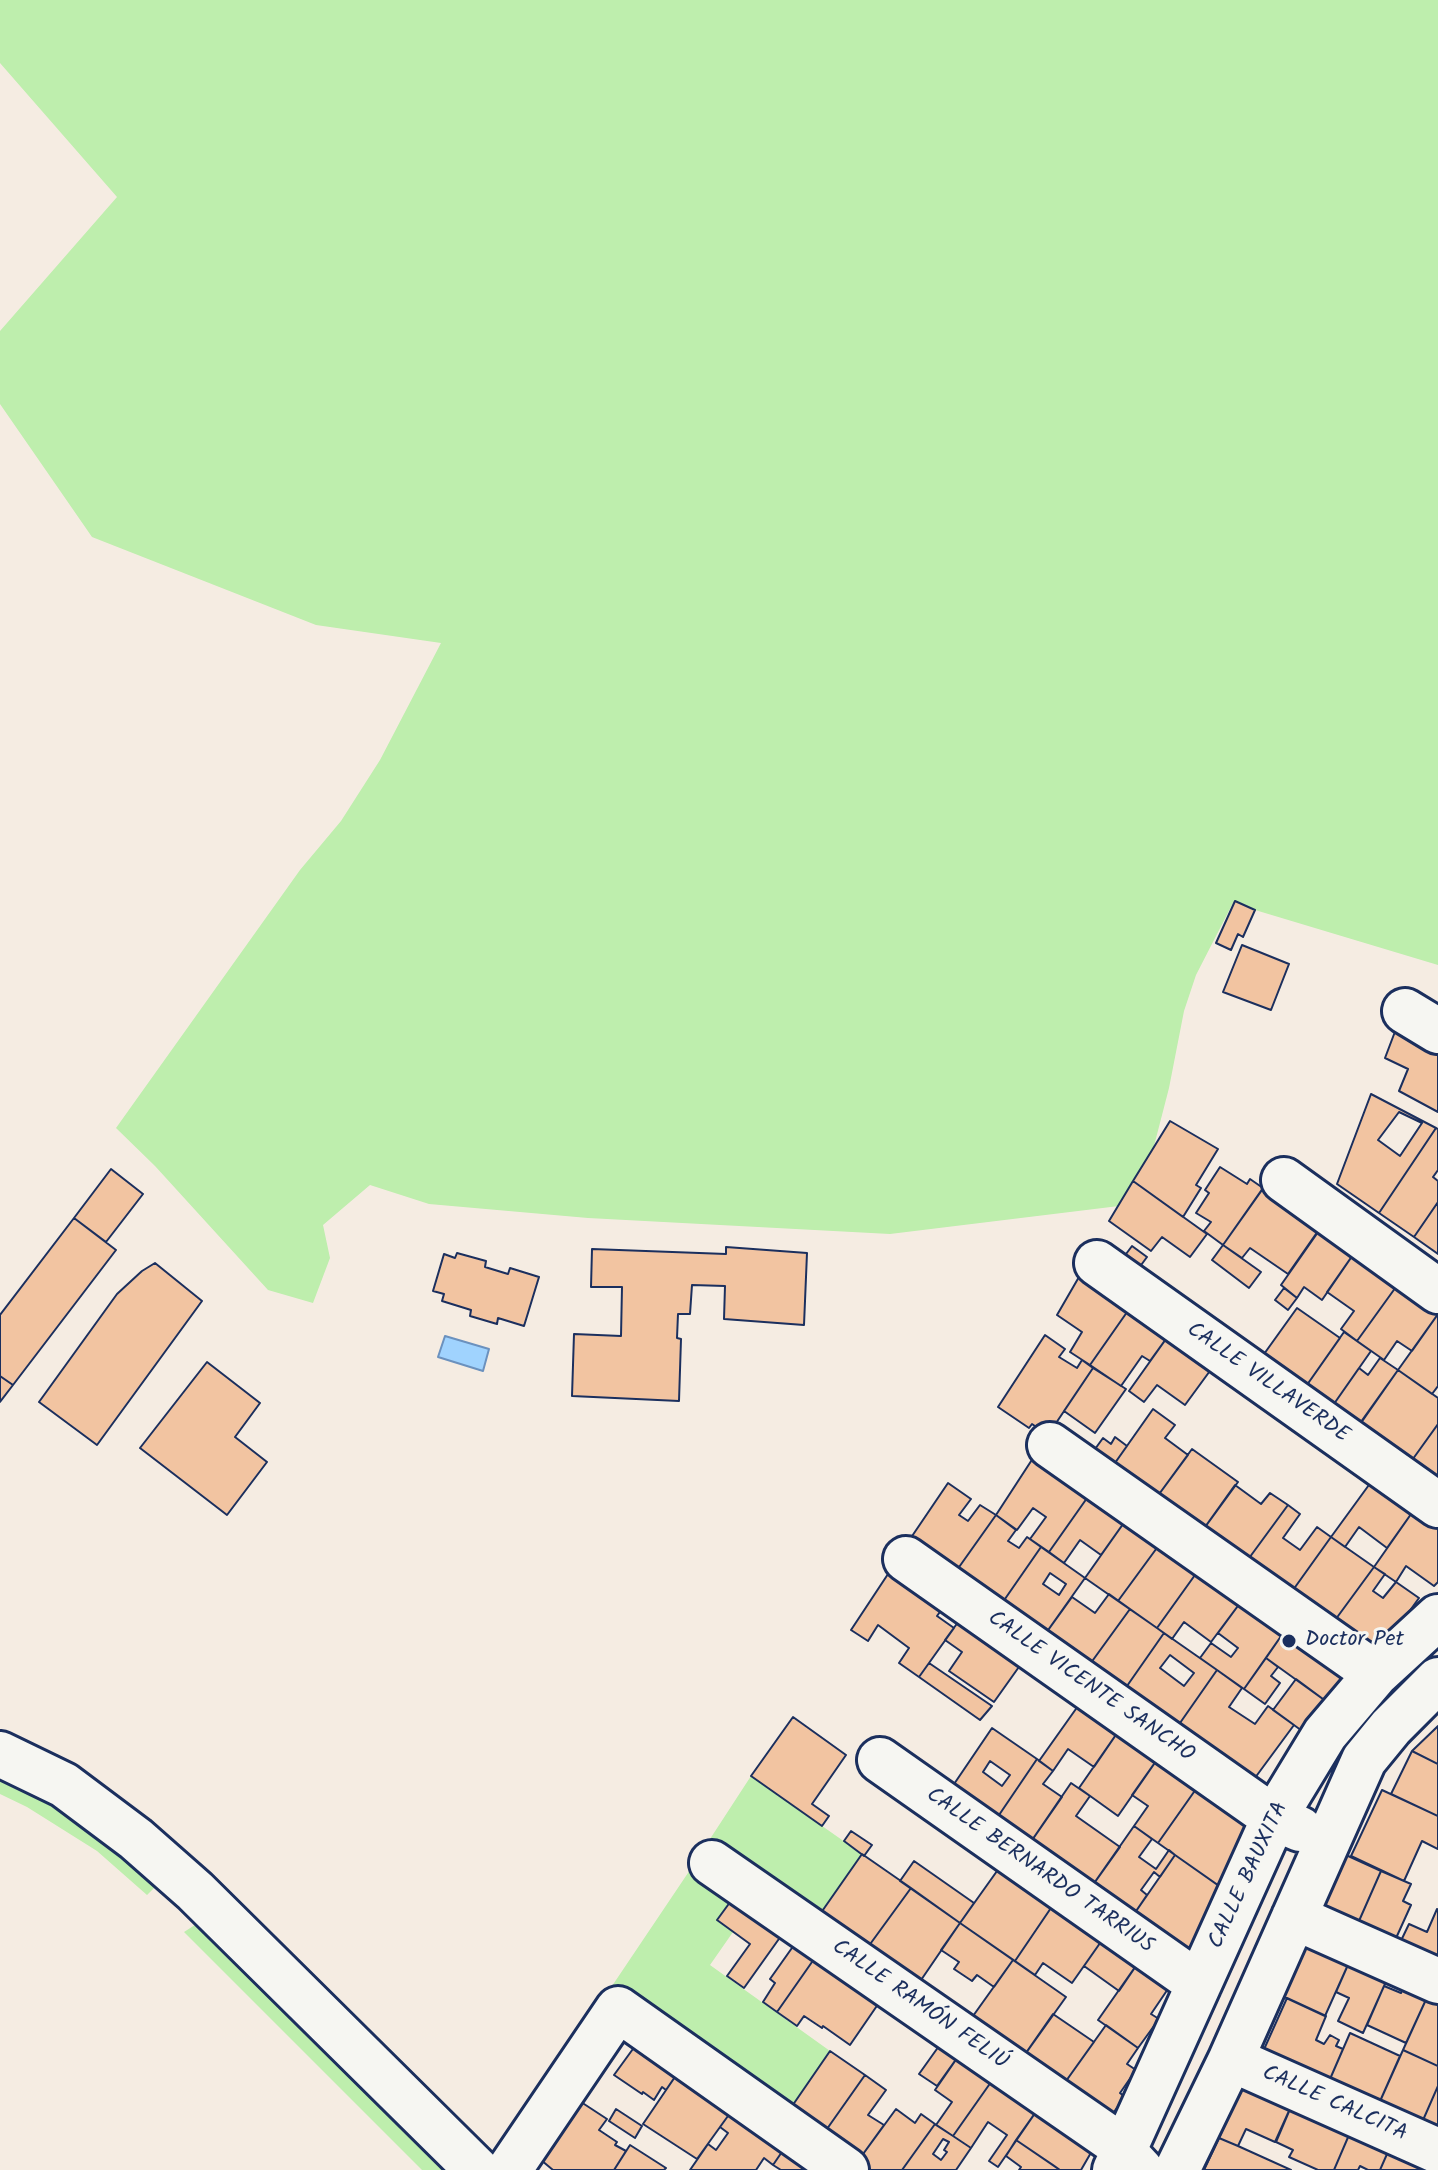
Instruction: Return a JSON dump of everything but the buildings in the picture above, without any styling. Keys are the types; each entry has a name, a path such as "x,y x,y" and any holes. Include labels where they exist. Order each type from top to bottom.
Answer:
{"street":[{"path":"1284,1180 1438,1291"},
{"name":"CALLE VILLAVERDE","path":"1097,1263 1438,1505"},
{"path":"1050,1445 1376,1674"},
{"name":"CALLE VICENTE SANCHO","path":"906,1559 1274,1818 1327,1842"},
{"name":"CALLE BAUXITA","path":"1127,2164 1199,1984 1274,1818 1325,1734 1376,1674 1438,1617"},
{"path":"1177,2170 1231,2059 1364,1760 1391,1727 1438,1680"},
{"path":"0,1754 64,1785 136,1839 195,1891 477,2170"},
{"name":"CALLE BERNARDO TARRIUS","path":"880,1760 1199,1984"},
{"name":"CALLE RAMÓN FELIÚ","path":"712,1863 1114,2141 1127,2164"},
{"path":"1294,1917 1438,1981"},
{"path":"509,2170 618,2009 846,2170"},
{"name":"CALLE CALCITA","path":"1231,2059 1438,2151"}],"green space":[{"path":"0,0 1438,0 1438,965 1234,901 1196,975 1184,1011 1154,1146 1119,1206 890,1234 588,1218 429,1204 370,1185 323,1225 330,1258 313,1303 268,1290 155,1166 116,1128 300,870 341,821 380,760 441,643 316,625 92,537 0,404 0,331 117,197 0,63"},
{"path":"0,1776 49,1802 113,1843 160,1882 147,1895 97,1851 27,1807 0,1794"},
{"path":"751,1776 862,1854 818,1917 710,1839"},
{"path":"694,1864 736,1894 717,1920 733,1932 710,1965 830,2051 788,2112 612,1986"},
{"path":"198,1923 448,2170 422,2170 184,1932"}],"water":[{"path":"445,1336 489,1349 483,1371 438,1357"}],"place":[{"name":"Doctor Pet","path":"1289,1641"}]}
